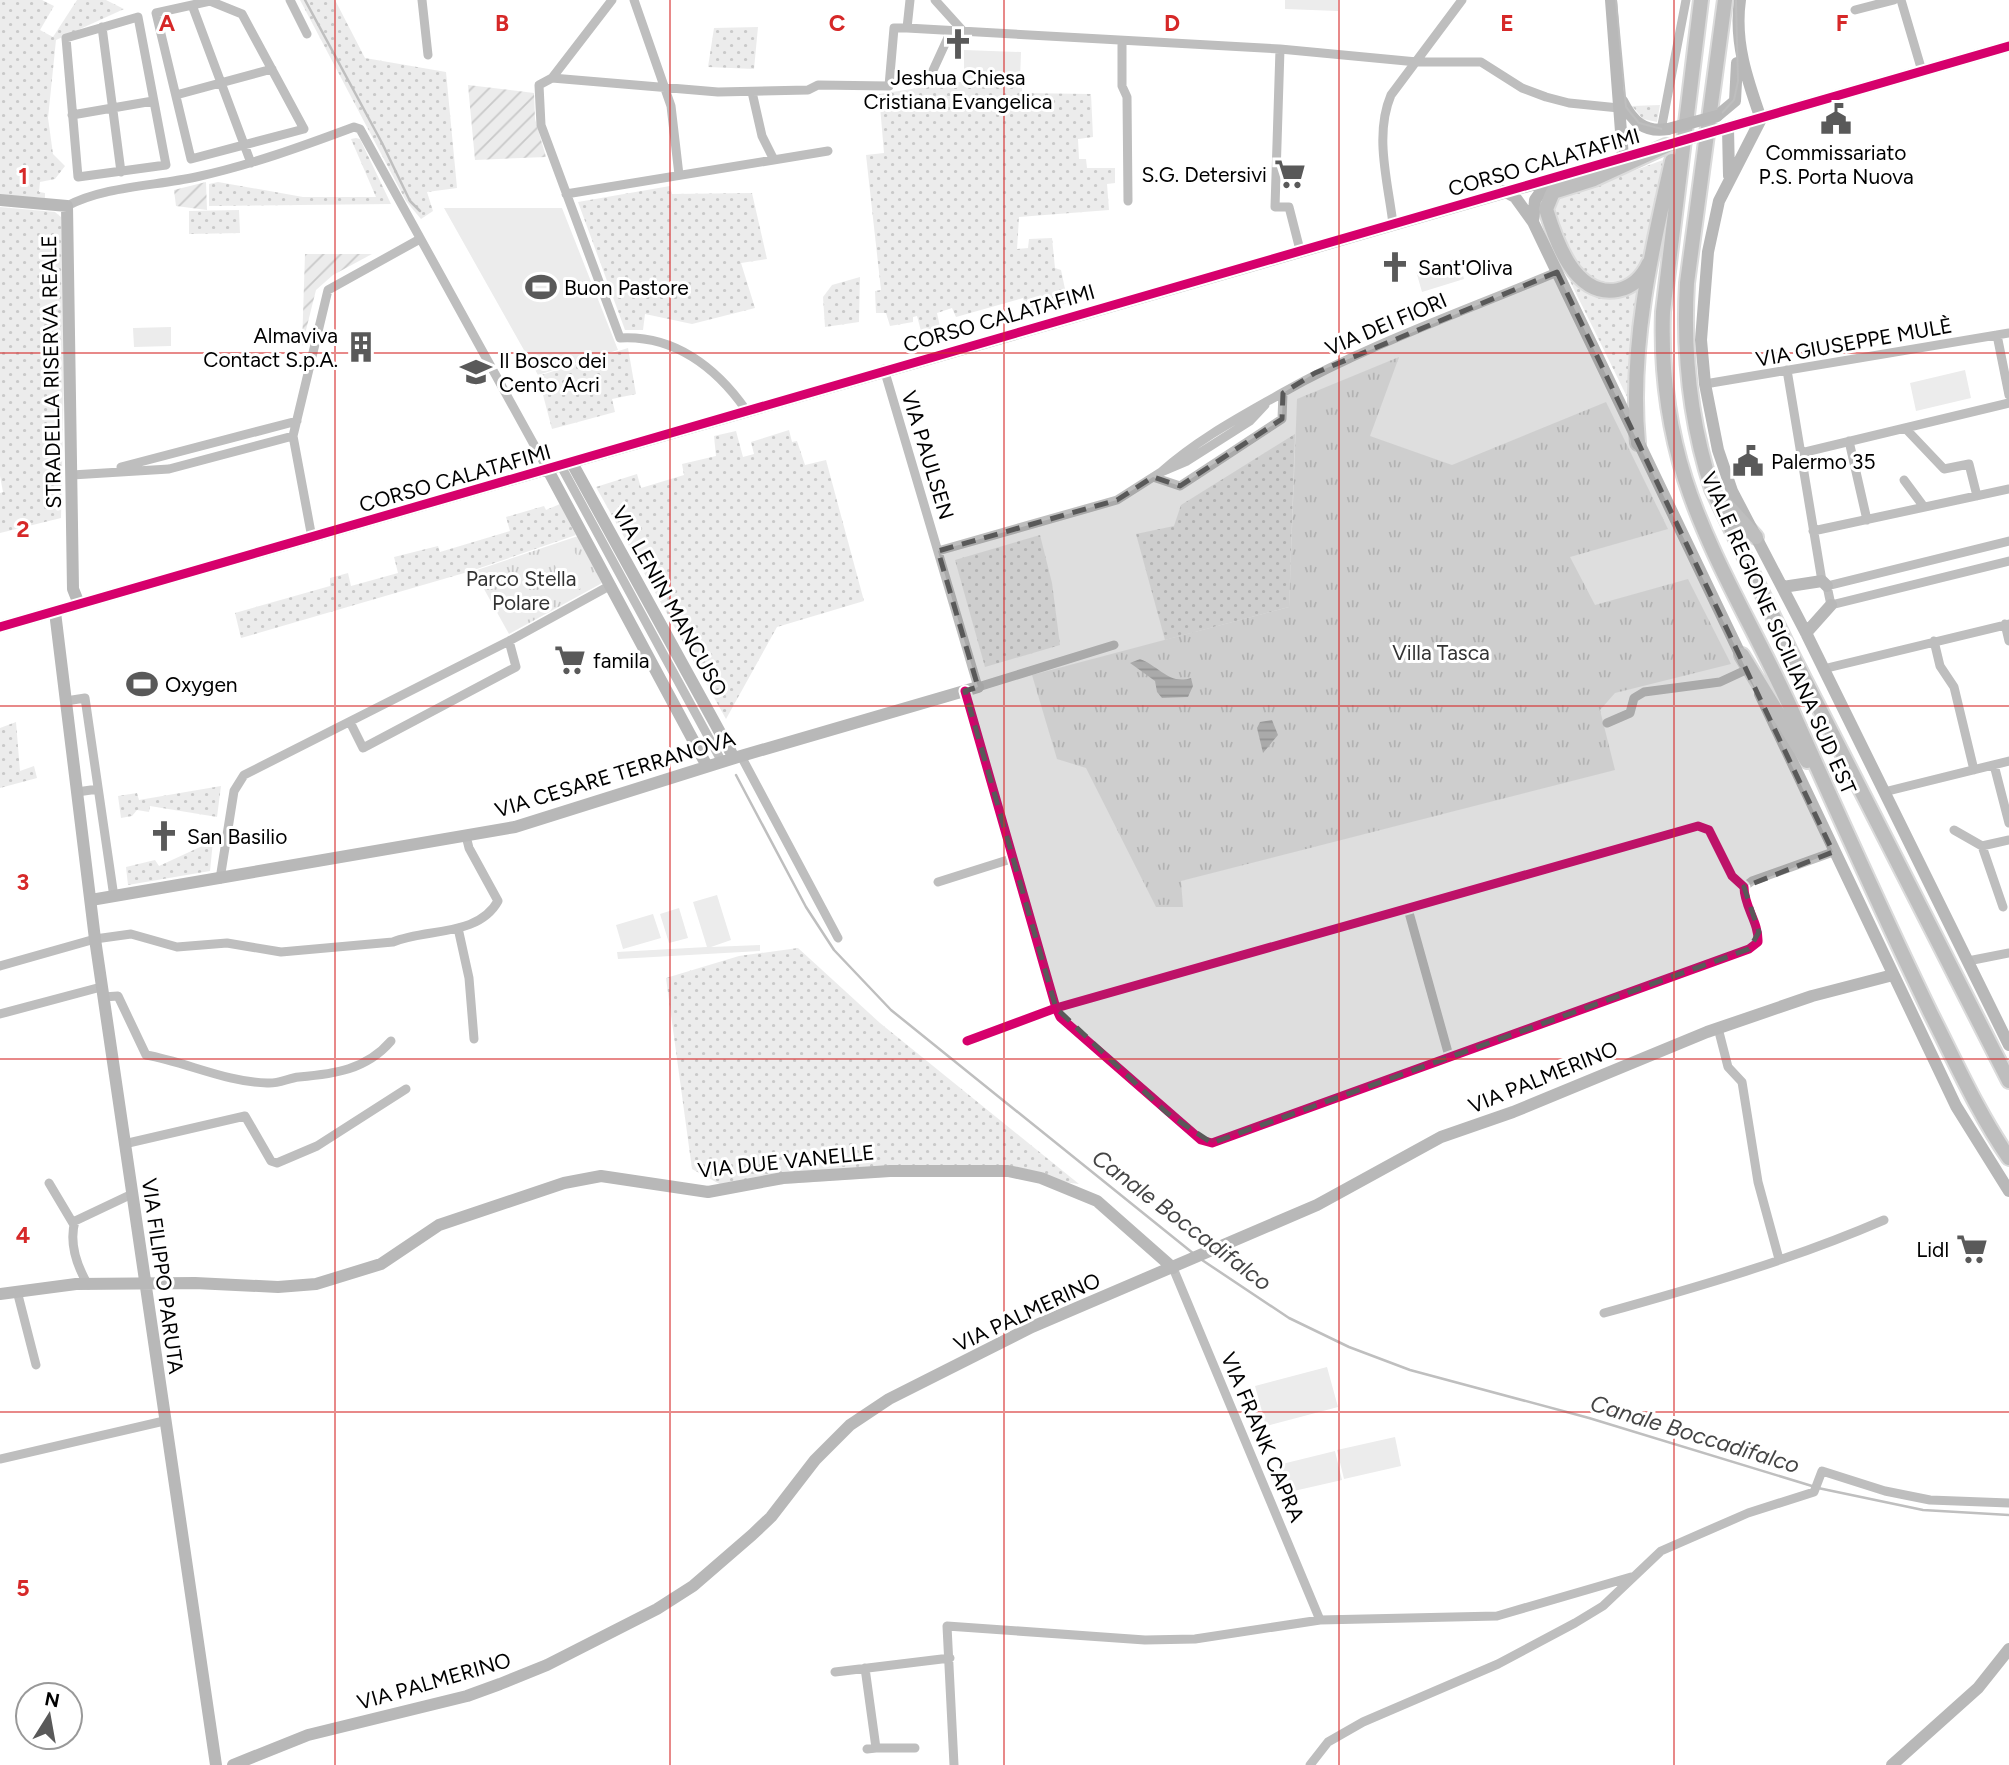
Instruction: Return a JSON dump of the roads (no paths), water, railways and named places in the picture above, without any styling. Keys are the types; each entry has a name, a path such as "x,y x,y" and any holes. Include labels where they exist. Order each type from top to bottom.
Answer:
{"main road":[{"path":"1638,443 1634,407 1652,255 1689,88 1701,0"},
{"path":"1717,132 1725,0"},
{"name":"VIALE REGIONE SICILIANA SUD EST","path":"1689,88 1663,312 1662,347 1671,420 1685,479 1698,515 1972,1096 2009,1158"},
{"name":"VIALE REGIONE SICILIANA SUD EST","path":"1717,132 1687,283 1685,348 1696,428 1712,489 2009,1081"},
{"path":"1652,255 1645,270 1624,289 1595,289 1573,271 1546,209 1553,192 1594,179 1666,146"},
{"path":"1712,489 1756,537"},
{"path":"1742,655 1830,796"}],"street":[{"path":"290,0 307,34"},
{"path":"422,0 428,55"},
{"path":"612,0 552,78 539,85 541,125 620,338 656,339 691,355 727,383 746,410"},
{"path":"634,0 671,106 679,175"},
{"path":"907,28 910,0"},
{"path":"935,0 963,32"},
{"path":"1393,224 1383,120 1391,95 1462,0"},
{"path":"1611,0 1623,158"},
{"path":"1665,130 1686,0"},
{"path":"1619,101 1633,120 1644,127 1665,130 1717,116 1732,105 1737,96 1740,0"},
{"path":"1855,10 1894,0"},
{"path":"1901,0 1922,71"},
{"path":"210,1 242,14 272,69 304,129 191,159 156,13 210,1"},
{"path":"192,5 251,163"},
{"path":"138,17 166,165 78,177 66,38 102,27 138,17"},
{"path":"102,27 118,191"},
{"path":"552,78 664,88 752,92 808,90 818,85 889,86 894,28 907,28 1280,50 1417,62 1481,62 1522,88 1546,97 1569,103 1619,101"},
{"path":"1738,29 1744,69 1761,119"},
{"path":"929,79 951,31"},
{"path":"1122,42 1122,86 1127,97 1128,201"},
{"name":"CORSO CALATAFIMI","path":"0,627 548,470 884,369 2009,46"},
{"path":"1280,50 1275,207 1289,206 1300,250"},
{"path":"176,95 272,69"},
{"path":"752,92 762,136 774,159"},
{"path":"72,115 153,101"},
{"name":"VIALE REGIONE SICILIANA SUD EST","path":"1761,119 1728,180 1715,216 1704,288 1701,340 1704,384 1718,450 1728,481 2009,1045"},
{"path":"67,206 83,197 251,163 354,127 363,133 548,470"},
{"name":"VIALE REGIONE SICILIANA SUD EST","path":"1717,132 1728,180"},
{"path":"566,194 828,151"},
{"path":"1533,222 1540,189 1552,177"},
{"name":"VIALE REGIONE SICILIANA SUD EST","path":"1504,191 1515,197 1533,222 1742,655 1832,852 1956,1106 2009,1191"},
{"name":"STRADELLA RISERVA REALE","path":"0,200 67,206 73,589 79,604"},
{"path":"313,538 293,436 328,290 420,239"},
{"name":"VIA DEI FIORI","path":"938,551 1117,500 1157,474 1187,461 1250,421 1271,399 1315,373 1557,272"},
{"name":"VIA GIUSEPPE MULÈ","path":"1704,384 2009,333"},
{"path":"1997,335 2009,395"},
{"name":"VIA PAULSEN","path":"884,369 978,687"},
{"path":"1787,370 1813,531 1831,605"},
{"path":"1157,474 1180,486 1282,419 1283,393"},
{"path":"1801,453 2009,403"},
{"path":"102,472 297,421"},
{"path":"1905,428 1944,469 1969,464 1978,496"},
{"path":"72,474 169,469 293,436"},
{"path":"1849,441 1867,520"},
{"name":"VIA LENIN MANCUSO","path":"566,464 732,759"},
{"name":"VIA LENIN MANCUSO","path":"548,470 707,766"},
{"path":"1904,480 1924,507"},
{"path":"1813,531 2009,489"},
{"path":"1783,587 1825,583 2009,541"},
{"path":"1806,633 1831,605 2009,561"},
{"path":"220,879 234,791 244,775 509,641 611,585"},
{"name":"VIA FILIPPO PARUTA","path":"55,612 94,939 216,1765"},
{"path":"1823,669 2007,624 2009,641"},
{"path":"350,722 363,748 516,667 509,641"},
{"path":"1934,641 1940,666 1954,687 1974,770"},
{"path":"978,687 1114,645"},
{"path":"1607,723 1630,713 1634,698 1644,692 1720,682 1748,669"},
{"name":"VIA CESARE TERRANOVA","path":"91,900 515,827 707,766 978,687"},
{"path":"965,691 1056,1008 1060,1017 1201,1140 1212,1143 1749,949 1758,942 1759,932 1744,897 1744,887 1732,876 1709,830 1698,826 1056,1008 967,1041"},
{"path":"66,701 85,698 114,897"},
{"path":"732,759 838,939"},
{"path":"1884,792 2009,761"},
{"path":"1994,765 2009,823"},
{"path":"77,792 98,789"},
{"path":"1954,830 1982,846 2003,907"},
{"path":"0,966 94,939 131,934 177,947 227,943 281,952 393,942 405,937 458,928 491,914 498,901 468,848 466,836"},
{"path":"1982,846 2009,840"},
{"path":"1744,887 1752,881 1832,852"},
{"path":"938,882 1014,858"},
{"path":"1408,909 1449,1056"},
{"path":"458,928 469,978 474,1039"},
{"path":"1968,961 2009,953"},
{"name":"VIA PALMERINO","path":"233,1765 308,1735 467,1696 500,1684 547,1665 657,1609 693,1586 752,1535 771,1517 815,1460 867,1412 1032,1328 1317,1205 1441,1138 1513,1112 1718,1028 1812,996 1893,975"},
{"path":"0,1014 102,992 118,996 146,1055 231,1078 267,1083 295,1077 324,1076 352,1069 380,1054 391,1041"},
{"path":"1718,1028 1728,1067 1742,1082 1758,1182 1779,1259"},
{"path":"124,1144 245,1116 271,1161 277,1163 317,1146 406,1089"},
{"name":"VIA DUE VANELLE","path":"0,1294 88,1285 278,1287 316,1284 382,1264 439,1225 564,1183 601,1176 708,1192 772,1179 890,1171 1007,1171 1041,1178 1097,1201 1128,1225 1173,1268"},
{"path":"49,1183 74,1225"},
{"path":"88,1285 79,1269 71,1233 75,1221 131,1194"},
{"path":"1604,1313 1697,1288 1884,1220"},
{"name":"VIA FRANK CAPRA","path":"1173,1268 1320,1620"},
{"path":"17,1291 36,1365"},
{"path":"0,1459 164,1421"},
{"path":"1310,1765 1328,1742 1363,1722 1498,1664 1603,1606 1661,1551 1690,1536 1748,1513 1814,1492 1822,1471 1885,1491 1930,1500 2009,1503"},
{"path":"954,1765 947,1626 1145,1640 1195,1639 1320,1620 1497,1616 1631,1577"},
{"path":"1892,1765 1978,1688 2009,1649"},
{"path":"835,1672 950,1658"},
{"path":"865,1668 872,1749 915,1748"}],"waterway":[{"name":"Canale Boccadifalco","path":"305,0 410,201 420,211"},
{"name":"Canale Boccadifalco","path":"736,775 806,907 834,950 891,1010 1194,1254"},
{"name":"Canale Boccadifalco","path":"1202,1260 1289,1318 1349,1347 1410,1370 1589,1418 1812,1486"},
{"name":"Canale Boccadifalco","path":"1818,1488 1923,1510 2009,1515"}],"tram line":[{"path":"1616,0 1626,107 1639,123 1662,129 1721,114 1734,100 1738,81 1736,0"}],"place":[{"name":"Jeshua Chiesa Cristiana Evangelica","path":"958,44"},
{"name":"Commissariato P.S. Porta Nuova","path":"1836,119"},
{"name":"S.G. Detersivi","path":"1290,174"},
{"name":"Sant'Oliva","path":"1395,267"},
{"name":"Buon Pastore","path":"541,287"},
{"name":"Almaviva Contact S.p.A.","path":"361,347"},
{"name":"Il Bosco dei Cento Acri","path":"476,372"},
{"name":"Palermo 35","path":"1748,461"},
{"name":"famila","path":"570,660"},
{"name":"Oxygen","path":"142,684"},
{"name":"San Basilio","path":"164,836"},
{"name":"Lidl","path":"1972,1249"}],"park label":[{"name":"Parco Stella Polare","path":"521,590"},
{"name":"Villa Tasca","path":"1441,652"}]}
